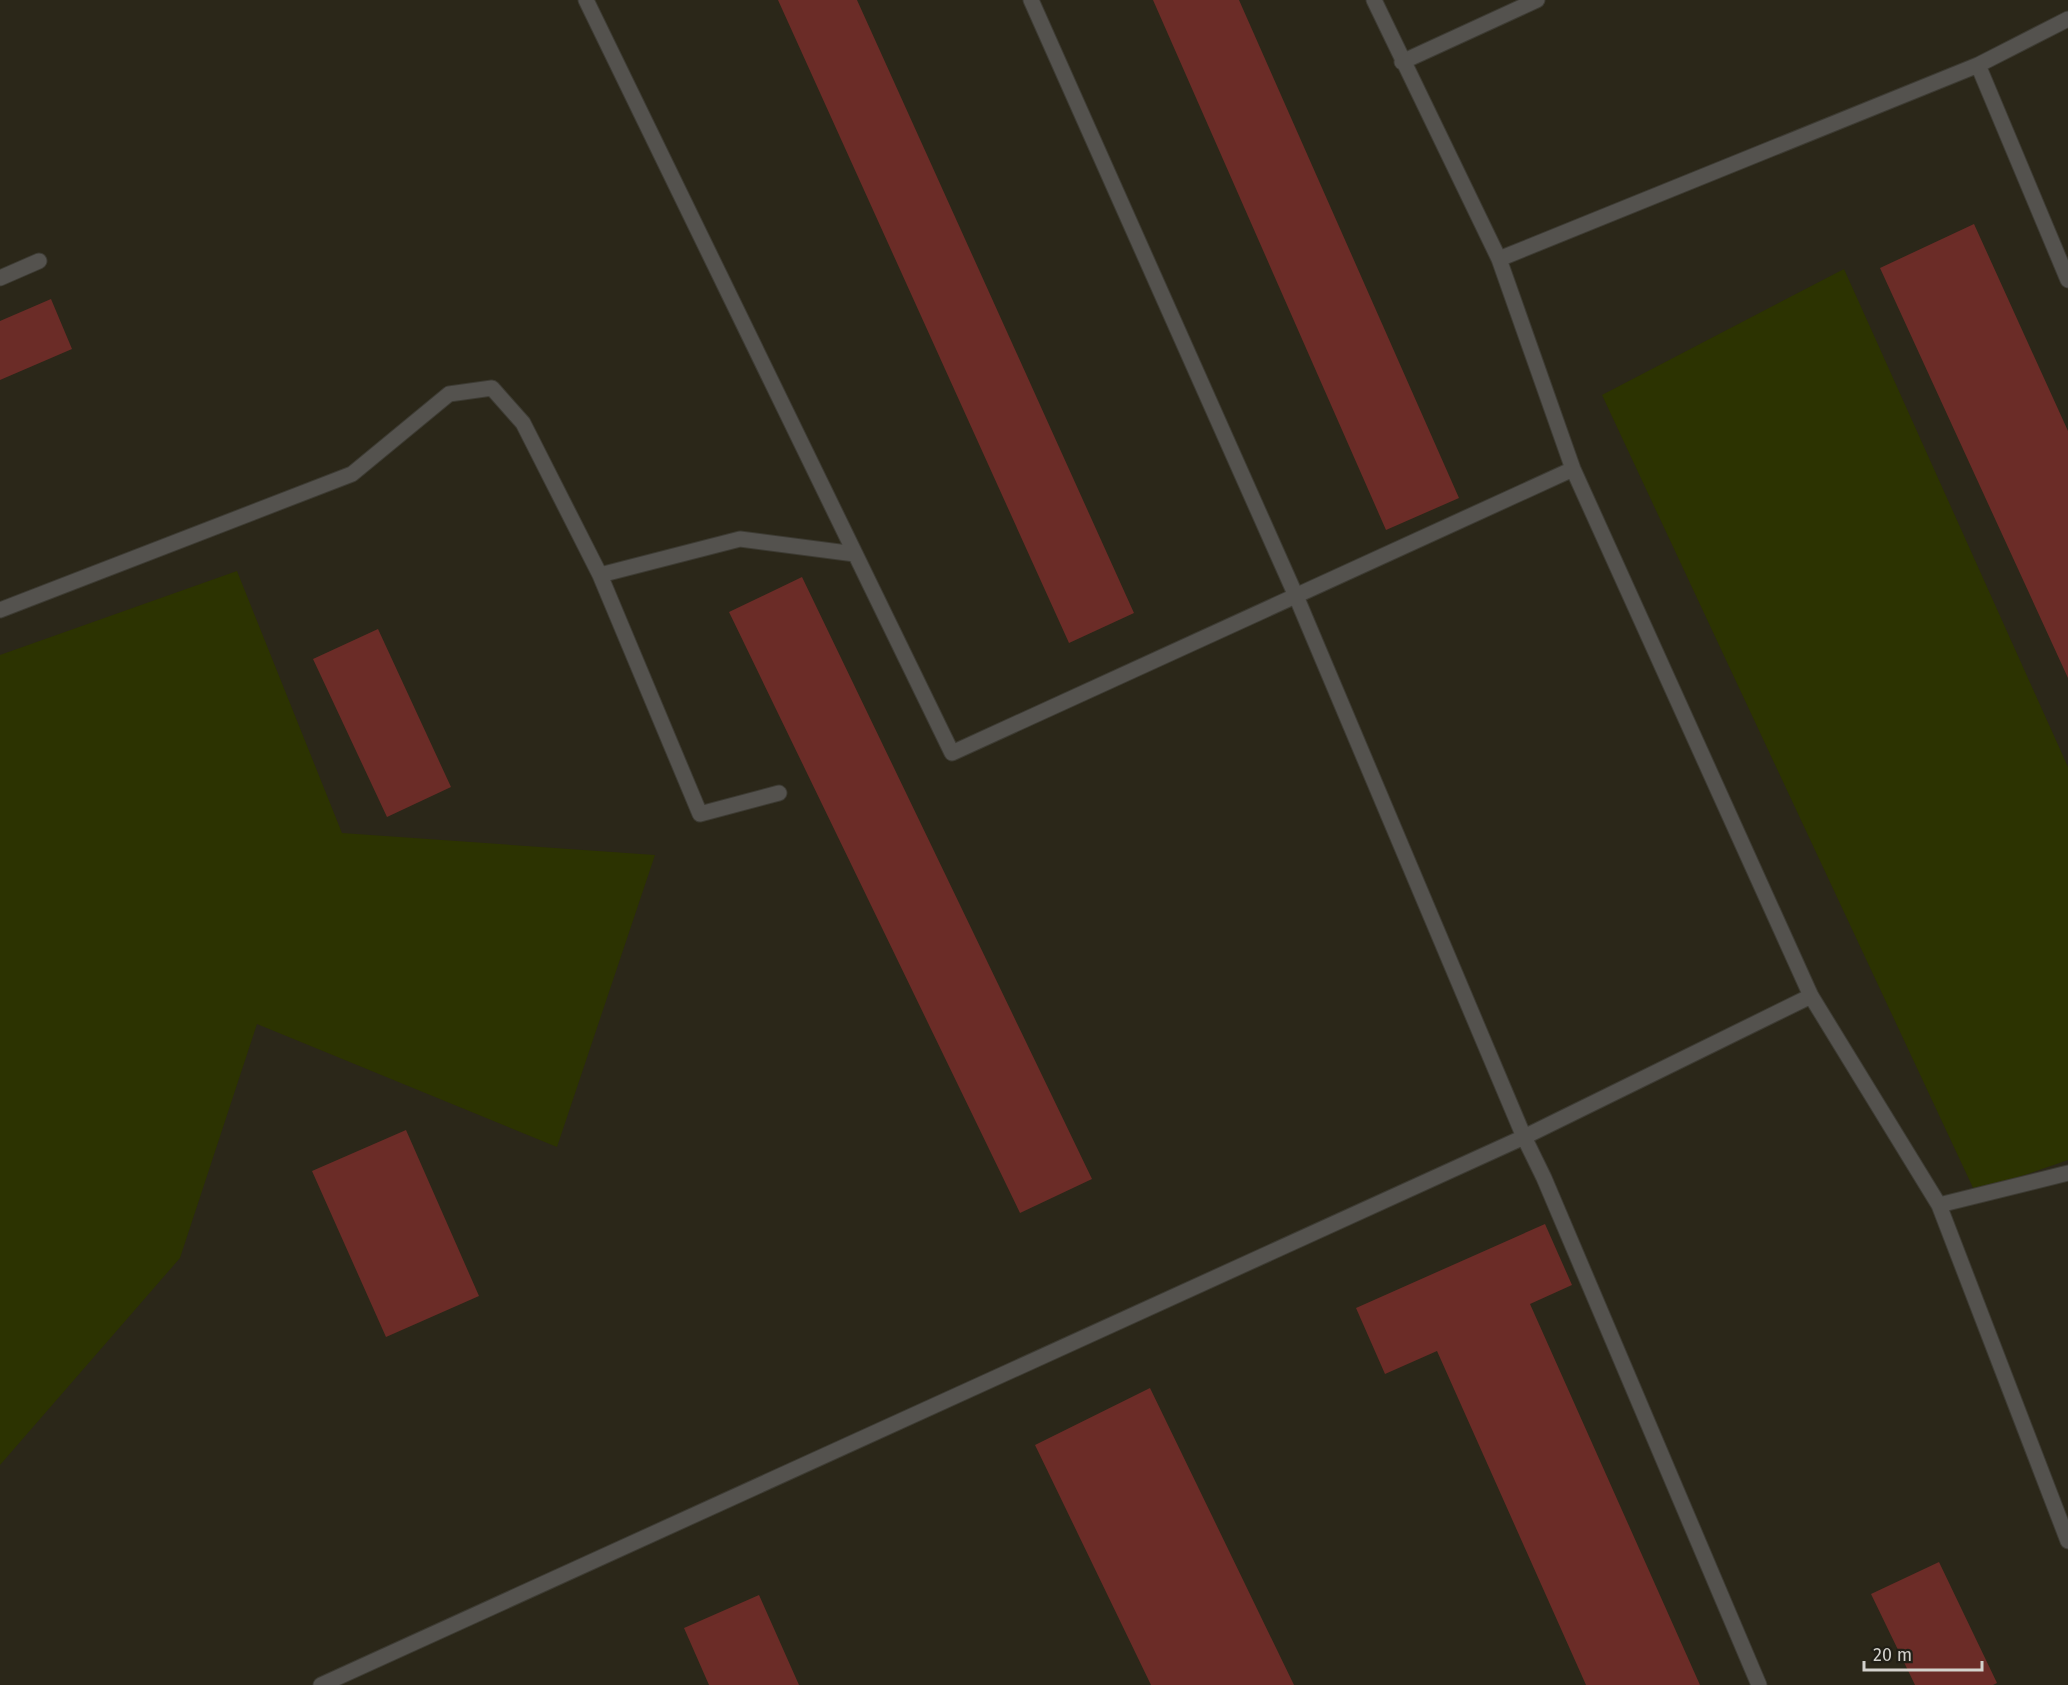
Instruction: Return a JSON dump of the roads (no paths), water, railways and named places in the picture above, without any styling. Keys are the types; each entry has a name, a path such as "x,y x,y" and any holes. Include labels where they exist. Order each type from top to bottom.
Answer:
{"lane":[{"path":"586,0 952,753 1573,469"},
{"path":"1030,0 1296,596 1524,1137 1544,1178 1759,1685"},
{"path":"1374,0 1499,260 1573,469 1811,996 1939,1205 2068,1541"},
{"path":"1402,62 1537,0"},
{"path":"1499,260 1978,65 2068,19"},
{"path":"1978,65 2068,280"},
{"path":"0,278 39,261"},
{"path":"0,610 352,474 449,394 492,388 524,423 600,575 700,814 779,793"},
{"path":"600,575 740,539 855,554"},
{"path":"321,1685 1524,1137 1811,996"},
{"path":"1939,1205 2068,1173"}]}
